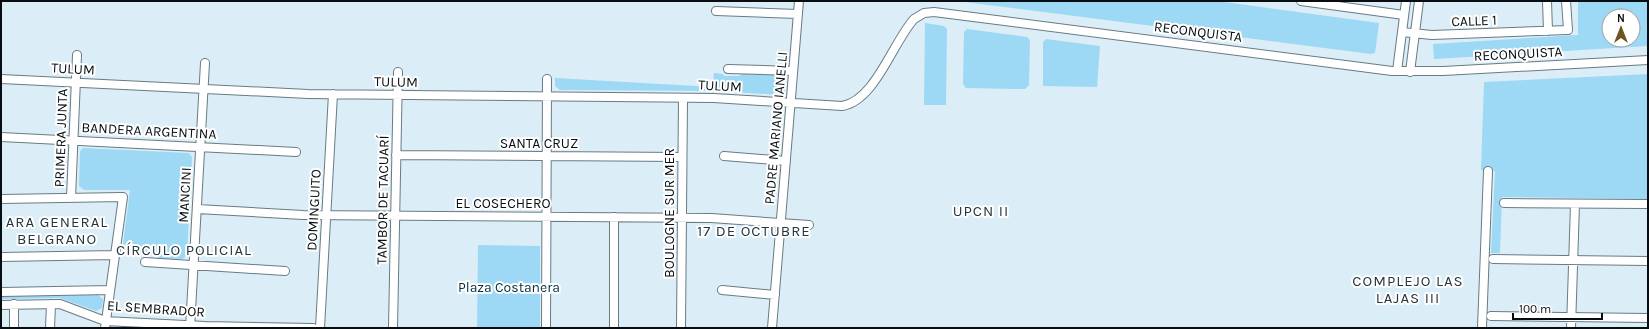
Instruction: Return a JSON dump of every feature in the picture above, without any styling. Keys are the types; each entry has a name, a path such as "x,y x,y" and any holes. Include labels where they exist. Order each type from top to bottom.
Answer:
{"street":[{"name":"PADRE MARIANO IANELLI","path":"772,328 799,1"},
{"path":"1301,1 1404,14"},
{"path":"1397,71 1406,1"},
{"path":"1410,72 1420,1"},
{"path":"1547,1 1548,31"},
{"name":"CALLE 1","path":"1402,32 1432,35 1568,30 1566,1"},
{"path":"716,11 798,14"},
{"name":"RECONQUISTA","path":"790,103 842,106 855,102 875,79 910,23 920,15 934,12 1410,72 1648,60"},
{"name":"PRIMERA JUNTA","path":"71,198 77,55"},
{"name":"MANCINI","path":"190,326 205,63"},
{"name":"TULUM","path":"728,69 793,71"},
{"name":"TAMBOR DE TACUARÍ","path":"393,328 398,72"},
{"name":"TULUM","path":"1,79 333,94 683,98 790,103"},
{"path":"546,328 548,79"},
{"name":"DOMINGUITO","path":"320,328 333,94"},
{"name":"BOULOGNE SUR MER","path":"681,328 683,98"},
{"name":"BANDERA ARGENTINA","path":"1,136 296,152"},
{"name":"SANTA CRUZ","path":"396,155 682,157"},
{"path":"724,156 786,161"},
{"path":"1482,328 1488,171"},
{"path":"1,199 123,197 106,324"},
{"path":"1504,203 1648,204"},
{"path":"1571,328 1575,204"},
{"name":"EL COSECHERO","path":"197,209 326,215 682,217 809,225"},
{"path":"614,217 614,328"},
{"path":"1,257 115,255"},
{"path":"1493,259 1648,261"},
{"path":"145,262 285,271"},
{"path":"1,292 110,290"},
{"path":"722,290 775,294"},
{"path":"14,304 14,328"},
{"path":"50,328 51,304"},
{"name":"EL SEMBRADOR","path":"1,305 60,304 106,324 313,328"},
{"path":"1491,316 1648,318"}],"green space":[{"path":"957,1 1217,1 1379,23 1375,53 1371,54"},
{"path":"1578,1 1648,1 1648,46 1641,46 1641,8 1601,8 1601,48 1615,48 1434,59 1433,44 1578,35"},
{"path":"925,23 944,26 947,29 946,105 924,105"},
{"path":"967,29 1027,37 1030,40 1029,85 1025,89 966,88 963,84 964,32"},
{"path":"1046,39 1100,46 1097,87 1043,86 1043,42"},
{"path":"714,73 723,74 724,76 739,76 742,74 783,75 786,78 785,92 781,95 714,91 560,90 555,86 555,78 713,87"},
{"path":"1648,74 1648,199 1502,197 1500,253 1491,253 1495,171 1481,170 1484,82"},
{"path":"83,148 189,153 192,157 187,255 183,259 158,258 156,255 122,252 130,190 84,190 79,186 80,151"},
{"name":"Plaza Costanera","path":"478,245 540,246 540,328 477,328"},
{"path":"98,295 103,299 102,308 96,311 60,298 1,299 1,296"}],"district":[{"name":"UPCN II","path":"981,211"},
{"name":"ARA GENERAL BELGRANO","path":"57,230"},
{"name":"17 DE OCTUBRE","path":"754,231"},
{"name":"CÍRCULO POLICIAL","path":"184,250"},
{"name":"COMPLEJO LAS LAJAS III","path":"1408,290"}]}
